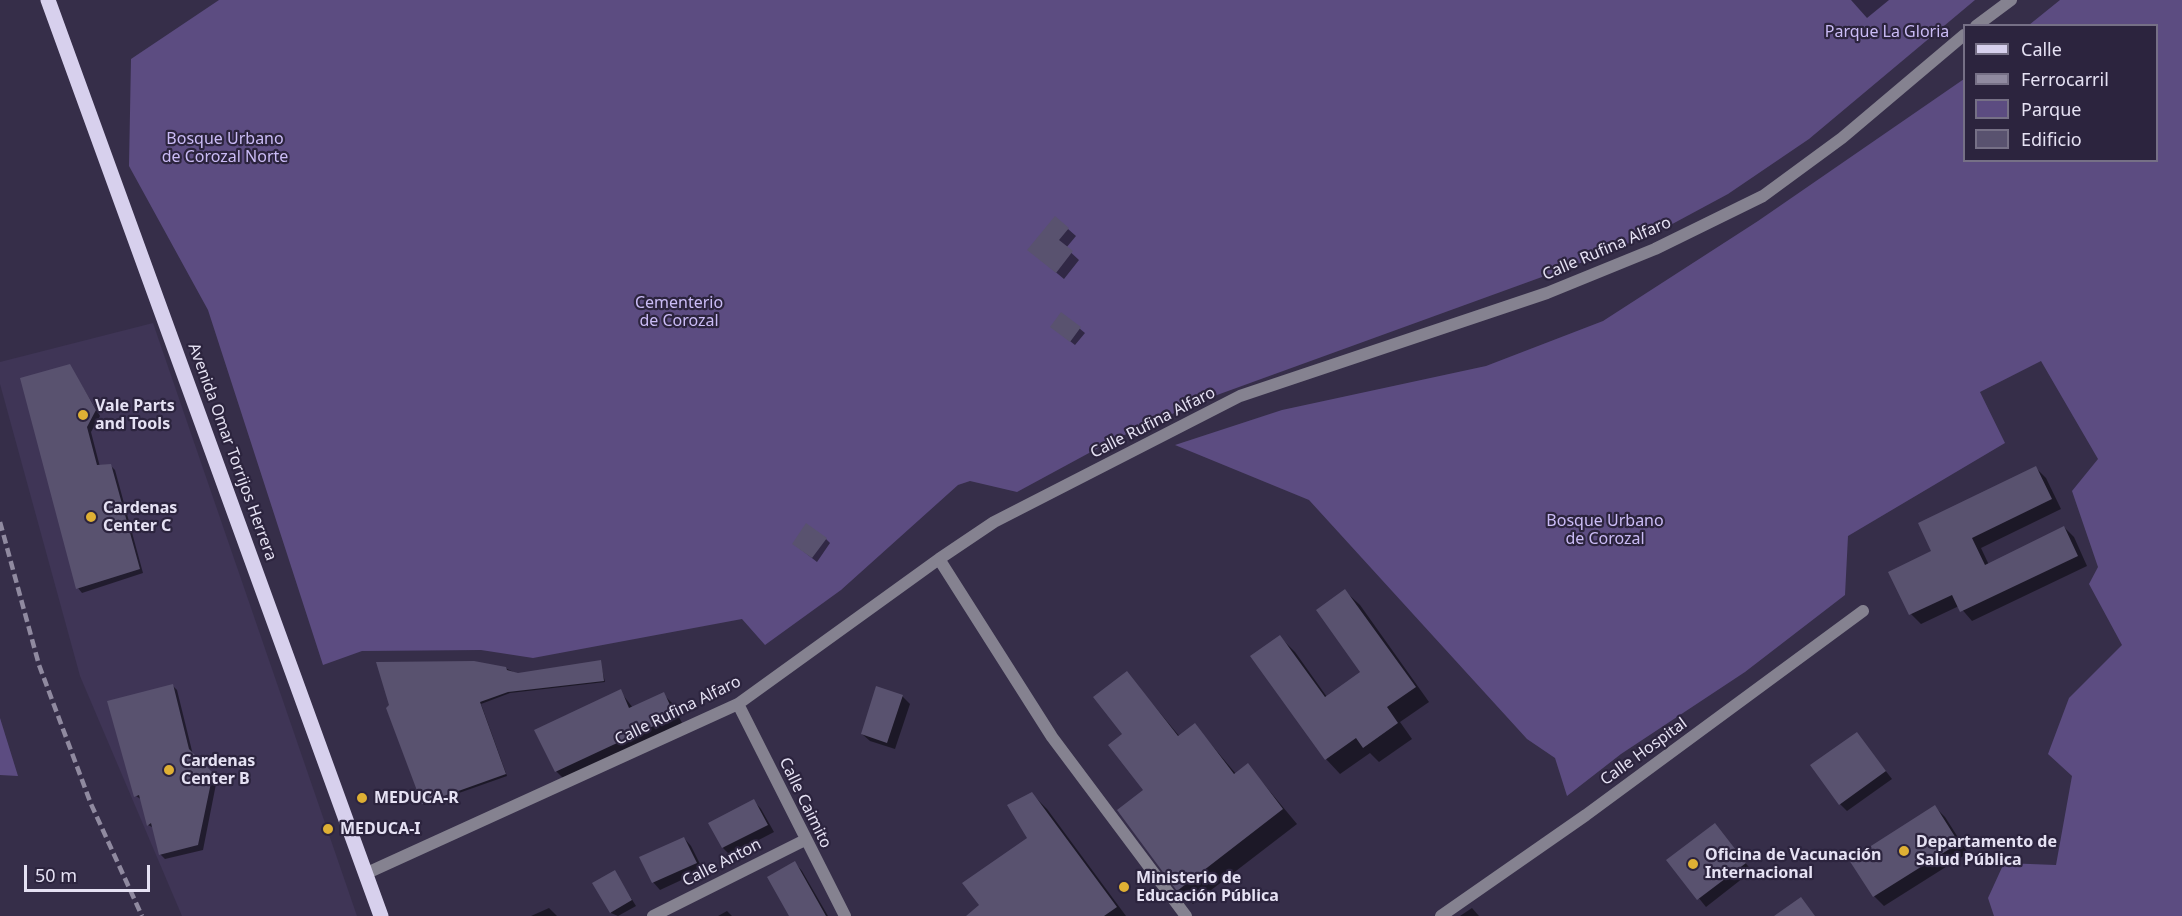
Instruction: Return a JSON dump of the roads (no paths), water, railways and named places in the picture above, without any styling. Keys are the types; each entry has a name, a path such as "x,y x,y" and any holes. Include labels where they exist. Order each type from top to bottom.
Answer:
{"main road":[{"name":"Avenida Omar Torrijos Herrera","path":"48,0 381,916"}],"street":[{"path":"1979,24 2011,0"},
{"name":"Calle Rufina Alfaro","path":"367,873 738,704 994,522 1240,396 1547,292 1655,249 1763,196 1842,138 1963,37"},
{"path":"939,559 1052,737 1186,916"},
{"name":"Calle Hospital","path":"1441,916 1586,815 1863,611"},
{"name":"Calle Caimito","path":"738,704 845,916"},
{"name":"Calle Anton","path":"653,916 805,840"}],"railway":[{"path":"0,522 39,665 91,804 142,916"}],"place":[{"name":"Vale Parts and Tools","path":"83,415"},
{"name":"Cardenas Center C","path":"91,517"},
{"name":"Cardenas Center B","path":"169,770"},
{"name":"MEDUCA-R","path":"362,798"},
{"name":"MEDUCA-I","path":"328,829"},
{"name":"Departamento de Salud Pública","path":"1904,851"},
{"name":"Oficina de Vacunación Internacional","path":"1693,864"},
{"name":"Ministerio de Educación Pública","path":"1124,887"}],"park label":[{"name":"Parque La Gloria","path":"1887,32"},
{"name":"Bosque Urbano de Corozal Norte","path":"225,148"},
{"name":"Cementerio de Corozal","path":"679,312"},
{"name":"Bosque Urbano de Corozal","path":"1605,530"}]}
